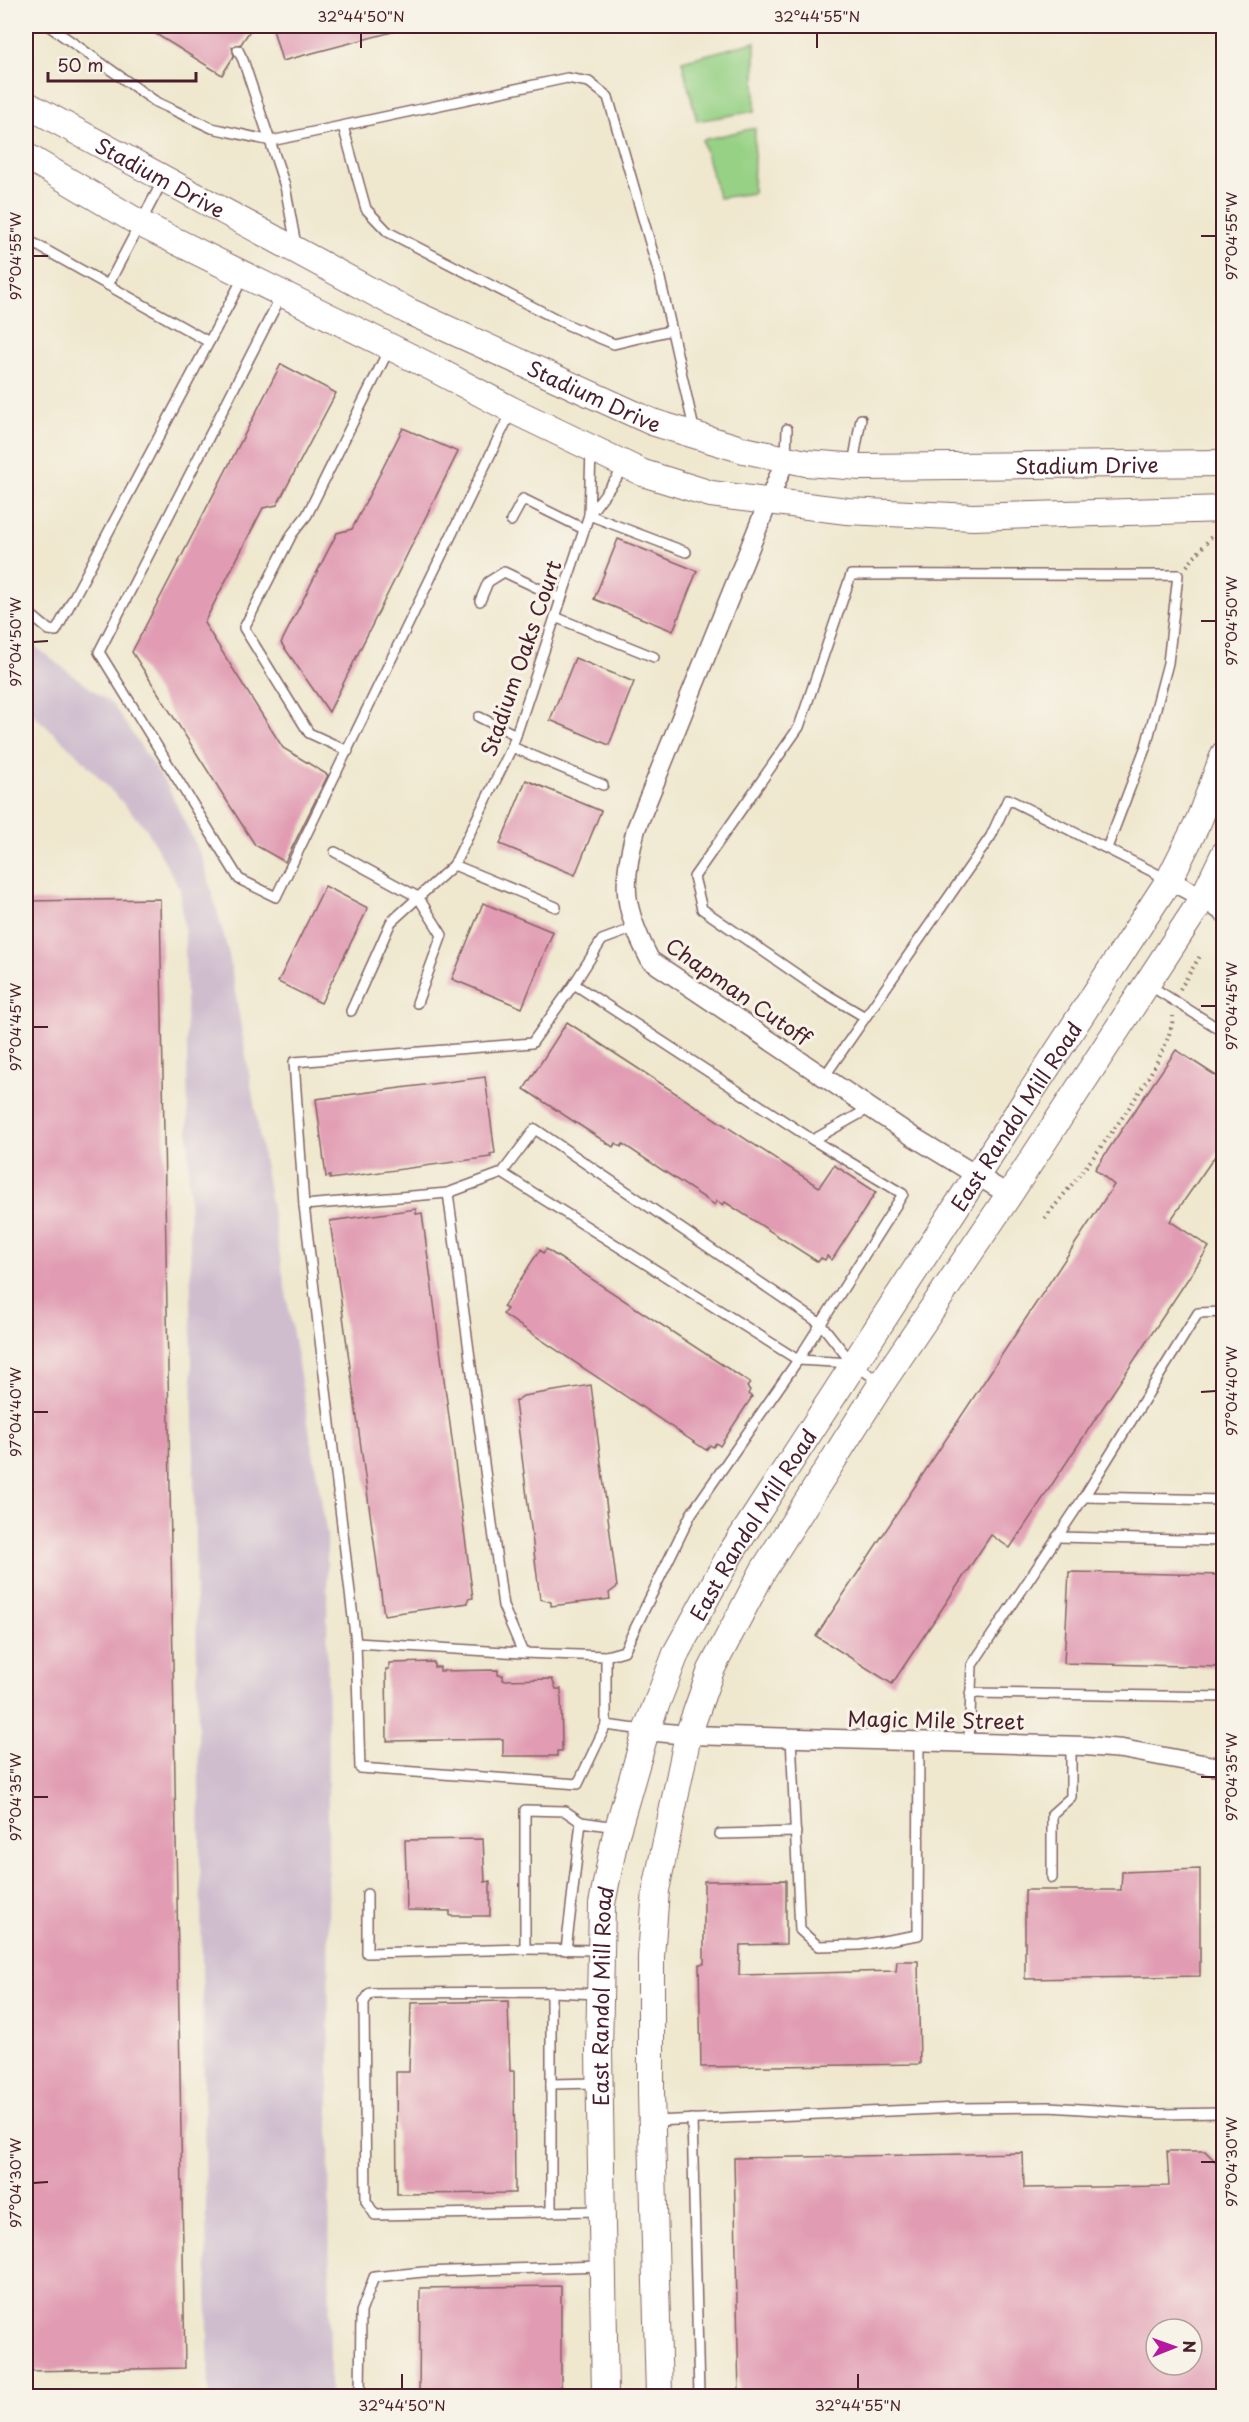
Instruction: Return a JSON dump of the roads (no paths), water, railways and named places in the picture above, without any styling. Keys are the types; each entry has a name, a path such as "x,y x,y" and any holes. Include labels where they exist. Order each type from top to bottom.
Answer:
{"main road":[{"name":"Stadium Drive","path":"26,104 408,311 652,422 696,436 744,450 853,467 1224,463"},
{"path":"26,156 141,224 390,346 512,410 627,465 711,494 847,511 973,517 1224,509"},
{"path":"390,346 408,311"},
{"name":"East Randol Mill Road","path":"605,2397 599,1994 602,1904 618,1827 646,1731 677,1651 731,1553 975,1174 1169,880 1199,820 1224,754"},
{"name":"East Randol Mill Road","path":"658,2397 651,2121 651,1957 656,1890 688,1735 711,1670 763,1571 882,1383 1009,1195 1203,898 1224,854"}],"street":[{"name":"Chapman Cutoff","path":"786,458 636,829 626,868 626,890 634,928 650,960 870,1108 1009,1195"},
{"path":"1169,880 1203,898 1224,913"},
{"name":"Magic Mile Street","path":"646,1731 688,1735 1071,1745 1122,1749 1224,1768"}],"lane":[{"path":"49,26 156,102 212,128 271,141 567,78 589,82 608,97 659,273 696,436"},
{"path":"237,50 285,186 297,250"},
{"path":"343,126 366,209 388,232 568,325 614,344 672,330"},
{"path":"108,285 163,180"},
{"path":"26,239 209,342"},
{"path":"26,611 49,630 56,631 245,274"},
{"path":"283,293 99,652 238,879 276,897 512,410"},
{"path":"348,751 309,733 244,628 292,534 307,515 390,346"},
{"path":"853,467 861,420"},
{"path":"786,458 787,429"},
{"name":"Stadium Oaks Court","path":"589,515 591,448"},
{"name":"Stadium Oaks Court","path":"351,1011 391,922 454,865 512,747 589,515 627,465"},
{"path":"511,521 523,499 584,529"},
{"path":"589,515 686,552"},
{"path":"480,601 488,582 504,572 561,599"},
{"path":"865,1017 822,991 702,909 694,877 799,727 851,575 1018,573 1067,576 1178,575 1168,663 1146,746 1107,849"},
{"path":"555,616 654,657"},
{"path":"479,717 516,735"},
{"path":"512,747 603,785"},
{"path":"824,1077 991,836 1008,799 1169,880"},
{"path":"335,852 418,897 442,935 417,1003"},
{"path":"454,865 556,907"},
{"path":"606,1656 606,1725 578,1784 360,1768 356,1643 304,1205 294,1062 532,1043 602,940 634,928"},
{"path":"356,1643 606,1656 624,1651 691,1514 798,1360 903,1194 813,1140 574,984"},
{"path":"1147,984 1224,1032"},
{"path":"813,1140 870,1108"},
{"path":"304,1205 448,1192 502,1173 535,1129 821,1324 852,1363 882,1383"},
{"path":"502,1173 798,1360 852,1363"},
{"path":"448,1192 503,1606 523,1653"},
{"path":"969,1742 972,1665 1084,1497 1198,1313 1224,1312"},
{"path":"1084,1497 1224,1500"},
{"path":"1057,1537 1224,1541"},
{"path":"970,1693 1224,1697"},
{"path":"606,1725 646,1731"},
{"path":"791,1737 800,1930 818,1946 860,1946 918,1935 919,1741"},
{"path":"1052,1878 1052,1815 1071,1797 1071,1745"},
{"path":"525,1949 525,1810 565,1811 581,1822 618,1827"},
{"path":"566,1950 581,1822"},
{"path":"720,1834 796,1832"},
{"path":"367,1894 367,1953 525,1949 600,1950"},
{"path":"551,1992 551,2212"},
{"path":"599,1994 370,1993 364,2002 366,2201 375,2215 602,2211"},
{"path":"551,2084 600,2083"},
{"path":"651,2121 993,2107 1049,2107 1160,2114 1224,2113"},
{"path":"693,2119 699,2397"},
{"path":"360,2397 361,2312 374,2277 423,2272 603,2266"}]}
